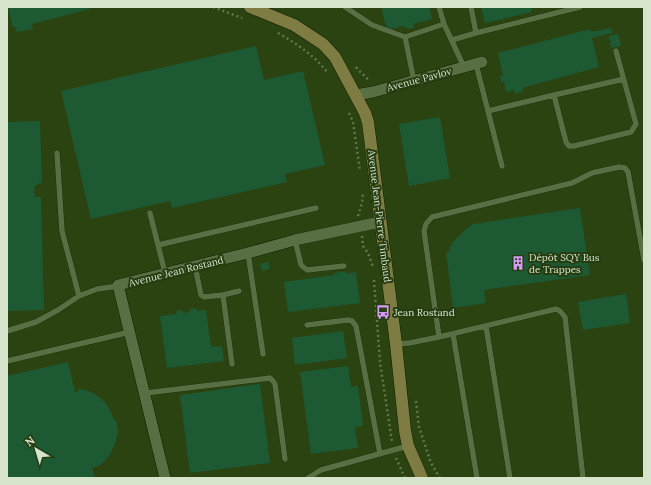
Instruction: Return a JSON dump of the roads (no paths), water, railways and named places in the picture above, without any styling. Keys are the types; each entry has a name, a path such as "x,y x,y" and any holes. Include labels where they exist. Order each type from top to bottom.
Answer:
{"street":[{"name":"Avenue Jean-Pierre Timbaud","path":"250,7 294,26 323,44 334,57 365,113 368,122 396,344 405,431 408,446 422,478"},
{"name":"Avenue Pavlov","path":"356,95 373,92 479,63"},
{"name":"Avenue Jean Rostand","path":"165,478 119,286 296,240 380,222"}],"lane":[{"path":"345,7 372,26 405,37 444,24"},
{"path":"439,7 444,24 464,67"},
{"path":"471,7 476,32"},
{"path":"452,40 476,32 580,7"},
{"path":"405,37 414,81"},
{"path":"554,95 566,142 570,146 630,132 636,124 616,50"},
{"path":"479,63 488,111 502,166"},
{"path":"488,111 624,79"},
{"path":"57,154 62,231 79,296"},
{"path":"439,337 424,231 426,224 432,216 572,183 592,173 624,168 628,172 644,260"},
{"path":"158,245 316,208"},
{"path":"150,213 165,273"},
{"path":"296,240 301,265 307,270 344,266"},
{"path":"248,253 263,354"},
{"path":"195,266 202,296 223,295 239,291"},
{"path":"7,331 36,322 79,296 97,289 119,286"},
{"path":"223,295 232,364"},
{"path":"396,344 409,343 453,334 556,309 560,311 565,317 583,478"},
{"path":"307,325 348,320 352,321 356,326 380,454"},
{"path":"486,326 510,478"},
{"path":"7,361 130,332"},
{"path":"453,334 477,478"},
{"path":"145,393 270,378 276,384 286,459"},
{"path":"308,478 321,470 408,446"}],"place":[{"name":"Dépôt SQY Bus de Trappes","path":"518,263"},
{"name":"Jean Rostand","path":"383,312"}]}
